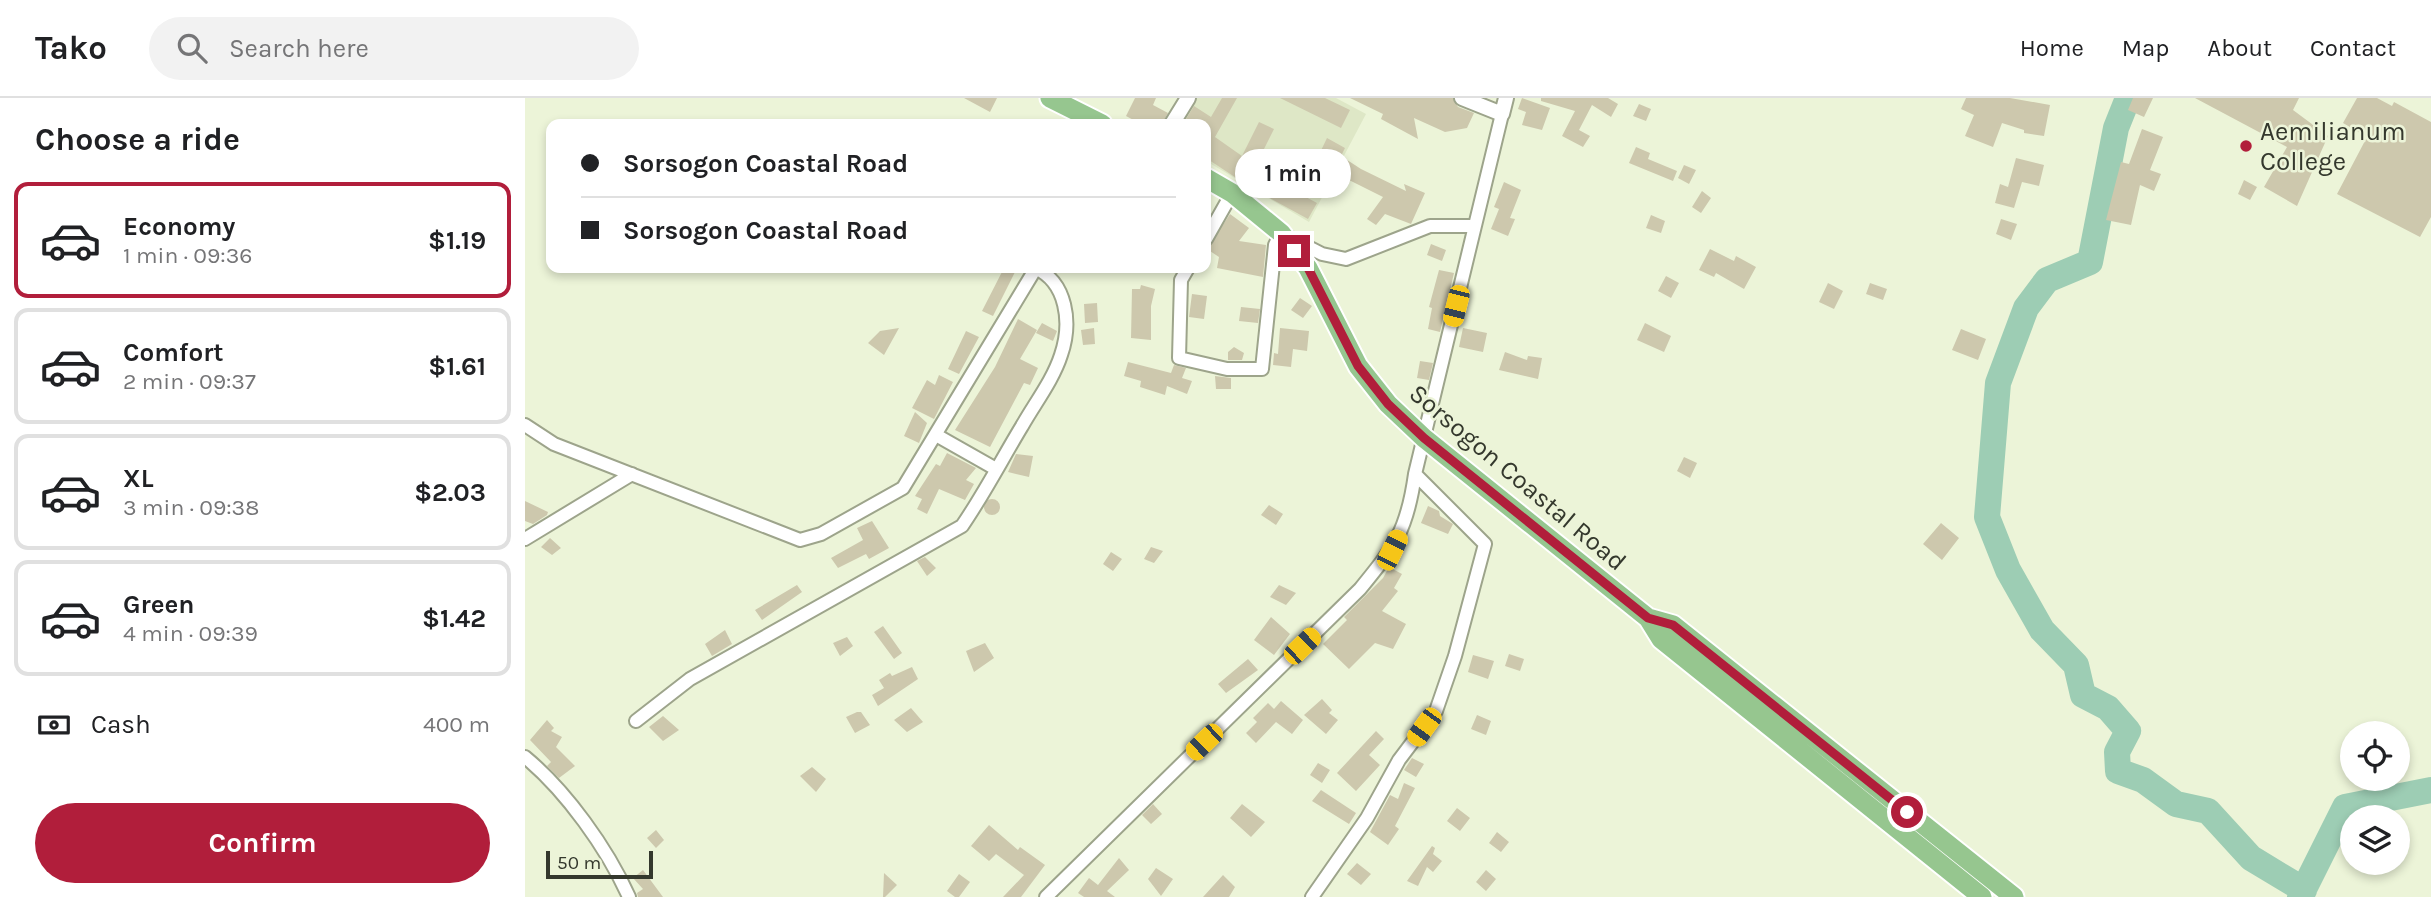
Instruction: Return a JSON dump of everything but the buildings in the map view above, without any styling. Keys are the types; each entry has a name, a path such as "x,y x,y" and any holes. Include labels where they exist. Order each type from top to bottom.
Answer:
{"highway":[{"path":"1050,98 1073,118"},
{"name":"Sorsogon Coastal Road","path":"1211,181 1233,193 1281,233 1308,268 1358,366 1388,404 1424,438 1648,618 1661,639 1982,897"},
{"name":"Sorsogon Coastal Road","path":"1648,618 1673,625 2014,897"}],"street":[{"path":"1175,119 1188,98"},
{"path":"1462,98 1502,114"},
{"path":"1046,897 1360,589 1392,550 1409,514 1415,474 1506,98"},
{"path":"1211,230 1233,193"},
{"path":"1185,273 1181,280 1179,358 1227,369 1262,369 1275,246 1281,233 1322,254 1346,259 1430,226 1475,226"},
{"path":"525,425 554,444 800,540 845,522 903,488 1033,273"},
{"path":"636,722 690,679 962,526 986,490 1061,355 1066,328 1062,292 1049,273"},
{"path":"936,435 996,469"},
{"path":"525,539 632,474"},
{"path":"1312,897 1367,818 1399,760 1436,711 1455,656 1485,544 1415,474"},
{"path":"525,757 554,781 571,803 629,897"}],"shaded area":[{"path":"1192,98 1336,98 1366,114 1309,222 1211,164 1211,119 1179,119"}],"waterway":[{"path":"2128,98 2116,128 2090,262 2047,280 2026,308 1998,383 1987,517 2008,570 2042,630 2076,665 2083,695 2108,708 2128,731 2117,752 2118,771 2143,780 2176,804 2208,811 2251,858 2304,890"},
{"path":"2300,897 2345,807 2431,790"}],"place":[{"name":"Aemilianum College","path":"2246,146"}],"route":[{"path":"1294,251 1308,268 1358,366 1388,404 1424,438 1648,618 1673,625 1907,812"}]}
